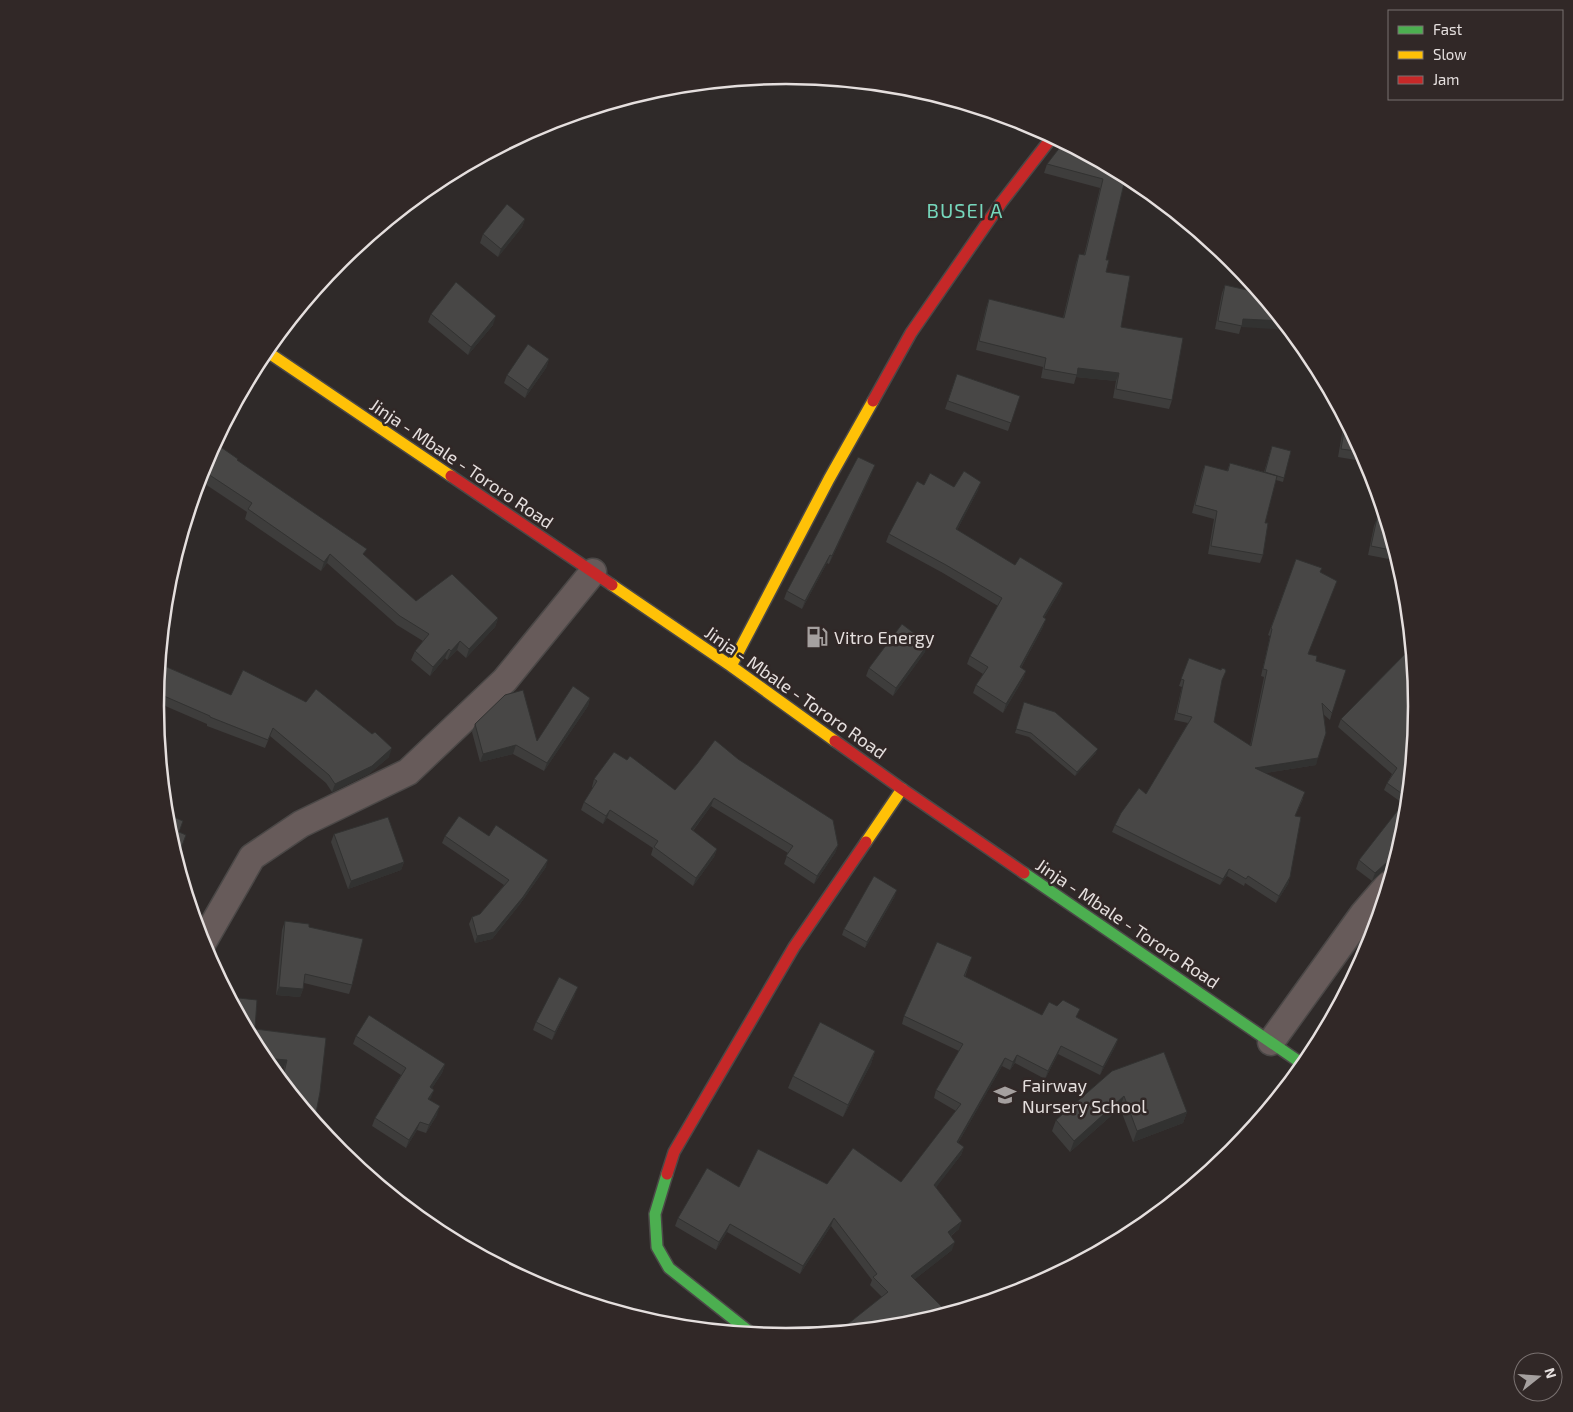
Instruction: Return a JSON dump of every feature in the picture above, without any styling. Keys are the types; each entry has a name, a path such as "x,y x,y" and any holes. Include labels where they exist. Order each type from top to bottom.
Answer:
{"street":[{"path":"731,666 829,479 911,333 1001,203 1049,142"},
{"name":"Jinja - Mbale - Tororo Road","path":"272,355 731,666 902,789 1298,1061"},
{"path":"208,934 252,857 301,824 408,772 504,680 592,572"},
{"path":"742,1327 669,1268 658,1247 655,1214 674,1152 794,947 902,789"},
{"path":"1271,1042 1363,914 1379,895"}],"building":[{"path":"1060,147 1098,167 1124,184 1106,260 1109,260 1106,272 1130,276 1121,327 1183,338 1172,400 1116,389 1119,373 1078,368 1077,375 1044,369 1046,358 979,341 989,299 1064,318 1079,254 1085,255 1103,179 1047,164"},
{"path":"507,204 525,219 501,249 483,234"},
{"path":"456,282 496,316 471,347 431,314"},
{"path":"1225,285 1249,290 1275,321 1243,319 1242,326 1218,321"},
{"path":"528,344 549,359 528,390 507,375"},
{"path":"957,374 1020,396 1011,423 948,401"},
{"path":"1344,430 1354,451 1341,449"},
{"path":"1272,446 1291,451 1284,478 1265,472"},
{"path":"221,447 367,549 363,554 416,601 452,574 498,618 469,649 460,641 451,651 449,649 433,667 415,651 429,634 400,616 330,554 324,562 248,509 252,503 209,475"},
{"path":"858,457 875,465 832,556 830,555 805,601 787,591"},
{"path":"1230,463 1277,476 1265,523 1268,523 1263,555 1211,546 1217,511 1195,505 1205,465 1228,471"},
{"path":"964,471 981,482 956,529 1015,565 1020,557 1063,583 1043,617 1046,619 1020,667 1026,671 1006,704 976,685 988,667 970,656 1002,598 889,534 917,481 924,485 930,473 954,487"},
{"path":"1377,518 1380,518 1389,550 1371,546"},
{"path":"1296,559 1322,568 1320,572 1337,581 1308,654 1317,656 1316,661 1346,670 1332,713 1322,703 1326,733 1318,758 1255,768 1305,792 1295,816 1301,817 1290,877 1279,896 1248,876 1246,879 1229,869 1223,879 1115,825 1139,788 1146,794 1192,717 1177,713 1184,680 1181,679 1189,658 1221,670 1222,668 1225,669 1214,722 1251,746 1267,670 1263,669 1271,628"},
{"path":"902,624 928,644 896,688 869,668"},
{"path":"1406,653 1409,706 1402,794 1387,783 1397,768 1341,719"},
{"path":"166,667 231,695 243,670 306,702 316,689 372,734 375,732 392,748 372,766 335,784 329,775 273,728 268,740 164,696"},
{"path":"573,686 590,698 547,763 516,745 483,754 475,724 505,695 523,690 537,741"},
{"path":"1024,702 1055,712 1098,749 1077,772 1031,733 1016,729"},
{"path":"715,740 738,759 833,820 838,845 817,876 786,856 793,846 714,798 691,829 717,849 696,878 654,847 658,841 610,810 606,816 584,802 597,781 594,779 614,752 627,760 630,756 675,790"},
{"path":"1400,808 1389,862 1375,873 1359,860"},
{"path":"459,816 489,836 496,825 548,860 523,897 494,932 477,936 472,917 480,914 509,880 445,836"},
{"path":"388,817 404,862 351,881 334,834"},
{"path":"175,818 183,821 179,832 186,835 181,849"},
{"path":"874,876 897,890 867,942 844,929"},
{"path":"285,921 309,924 309,927 363,939 352,985 305,974 303,989 279,987"},
{"path":"937,942 972,957 964,976 1042,1015 1049,1002 1057,1006 1063,1000 1080,1009 1076,1017 1118,1039 1103,1067 1061,1046 1048,1071 1017,1055 1013,1062 1005,1058 957,1142 964,1147 934,1185 962,1221 948,1232 955,1242 911,1276 943,1308 908,1316 846,1325 888,1292 873,1277 877,1274 834,1218 803,1266 730,1224 719,1242 678,1218 707,1168 739,1187 758,1149 827,1184 853,1148 901,1182 961,1104 936,1090 963,1044 904,1016"},
{"path":"559,977 578,987 555,1032 536,1022"},
{"path":"237,998 257,1000 255,1029"},
{"path":"369,1015 445,1064 430,1087 434,1090 428,1099 440,1106 429,1125 420,1122 409,1140 375,1118 406,1068 356,1036"},
{"path":"820,1022 875,1051 848,1105 793,1076"},
{"path":"255,1029 326,1038 316,1112 284,1073 287,1060 274,1059"},
{"path":"1164,1052 1187,1112 1137,1131 1124,1096 1074,1141 1056,1120 1112,1071"}],"traffic: fast":[{"path":"1024,873 1298,1061"},
{"path":"667,1174 655,1214 657,1247 669,1268 743,1327"}],"traffic: slow":[{"path":"272,355 451,476"},
{"path":"731,666 829,479 873,401"},
{"path":"612,585 731,666 835,741"},
{"path":"866,842 902,789"}],"traffic: jam":[{"path":"873,401 911,333 1001,203 1049,142"},
{"path":"451,476 612,585"},
{"path":"835,741 1024,873"},
{"path":"667,1174 674,1152 794,947 866,842"}],"place":[{"name":"Vitro Energy","path":"817,637"},
{"name":"Fairway Nursery School","path":"1005,1095"}],"district":[{"name":"BUSEI A","path":"965,210"}]}
